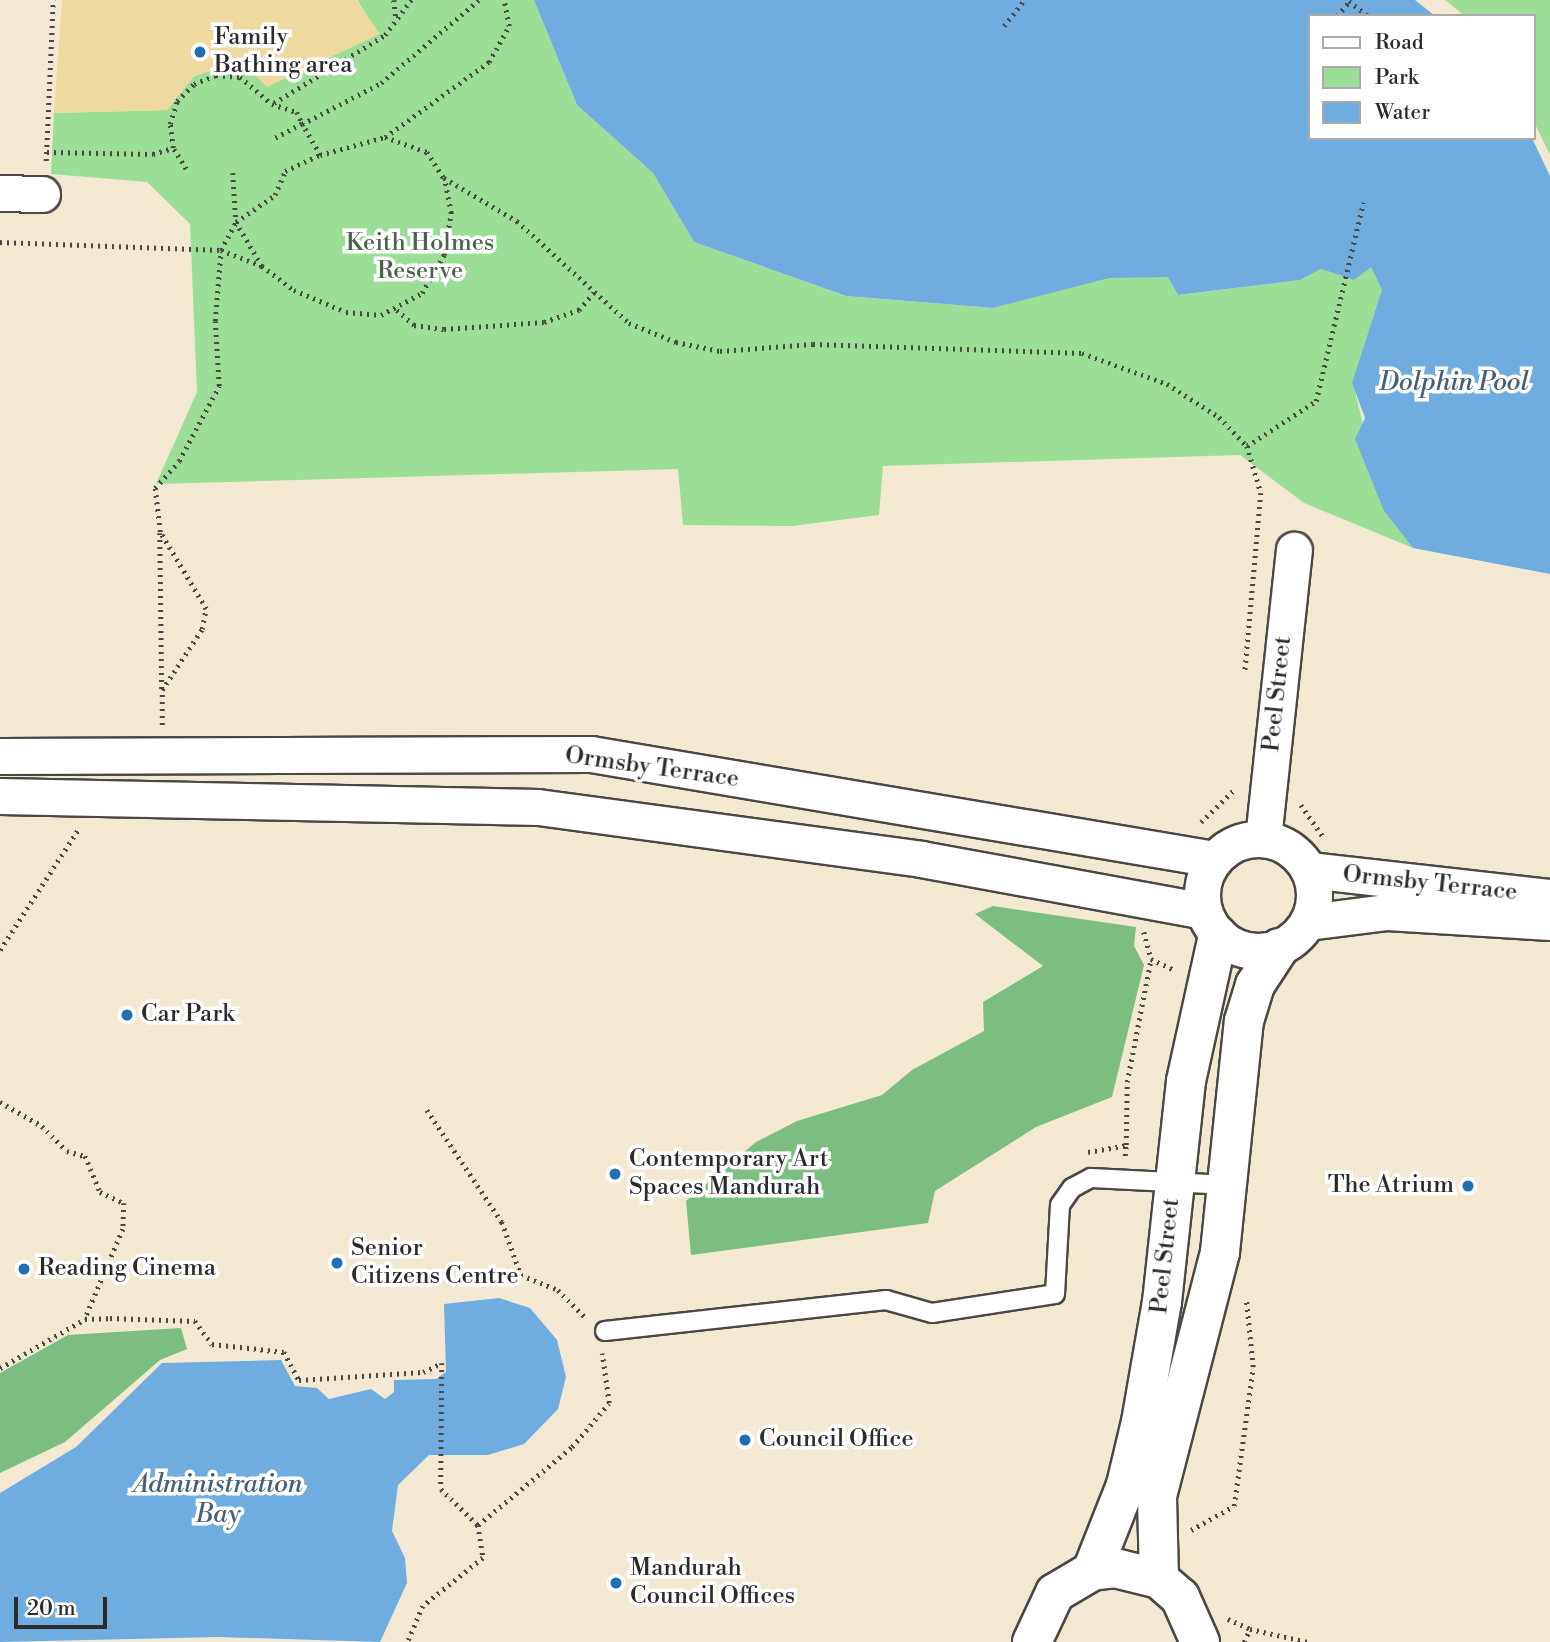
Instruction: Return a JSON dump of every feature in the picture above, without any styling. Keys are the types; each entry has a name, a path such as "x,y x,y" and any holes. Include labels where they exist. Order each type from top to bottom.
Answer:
{"street":[{"path":"0,193 43,194"},
{"name":"Peel Street","path":"1264,839 1294,550"},
{"name":"Ormsby Terrace","path":"0,756 591,754 1213,859"},
{"path":"0,796 538,807 921,859 1146,899 1211,923 1247,951 1279,948 1308,922 1314,905 1309,870 1298,855 1264,839 1246,839 1213,859 1201,892 1211,923"},
{"name":"Ormsby Terrace","path":"1309,870 1550,897"},
{"name":"Ormsby Terrace","path":"1308,922 1387,912 1550,922"},
{"name":"Peel Street","path":"1093,1571 1126,1485 1141,1422 1175,1177 1208,979 1211,923"},
{"name":"Peel Street","path":"1159,1579 1157,1496 1220,1252 1244,1021 1255,985 1279,948"},
{"path":"1032,1642 1055,1593 1093,1571 1138,1571 1159,1579 1198,1631 1230,1642"}],"lane":[{"path":"599,1335 887,1300 932,1313 1055,1294 1060,1205 1072,1188 1091,1178 1175,1177 1229,1185"}],"path":[{"path":"43,194 53,0"},
{"path":"394,0 396,20"},
{"path":"272,104 385,35 411,0"},
{"path":"275,139 302,124 316,120 408,63 479,0"},
{"path":"162,755 160,532 155,488 179,461 219,386 215,320 221,250 236,222 263,208 285,171 320,155 385,137 436,107 503,46 509,26 504,0"},
{"path":"1004,26 1024,0"},
{"path":"1339,14 1350,0 1366,14"},
{"path":"186,169 173,148 170,124 177,101 194,84 216,75 240,77 272,104 288,105 320,155"},
{"path":"0,242 221,250 262,266 294,290 346,312 397,310 422,292 444,256 451,213 444,178 426,152 385,137"},
{"path":"47,152 153,154 173,148"},
{"path":"233,173 236,222 262,266"},
{"path":"444,178 517,221 629,323 720,351 813,344 1083,353 1167,384 1219,417 1247,446 1261,493 1244,682"},
{"path":"1247,446 1316,401 1363,203"},
{"path":"397,310 414,325 443,329 544,322 579,310 594,292"},
{"path":"160,532 206,609 202,629 162,690"},
{"path":"1187,827 1212,818 1234,790 1235,777"},
{"path":"1234,790 1268,796 1298,797 1313,828 1341,854 1344,875"},
{"path":"0,950 69,838 87,820"},
{"path":"1079,1156 1126,1145 1127,1082 1151,959 1143,941 1146,899"},
{"path":"1151,959 1208,979"},
{"path":"0,1102 42,1126 67,1151 85,1156 100,1192 124,1203 123,1229 85,1319"},
{"path":"427,1110 502,1222 521,1275 558,1290 599,1335 610,1403 572,1447 478,1525"},
{"path":"0,1368 85,1319 195,1321 212,1344 284,1352 299,1380 423,1372 442,1363 441,1489 478,1525 483,1558 423,1606 408,1642"},
{"path":"1244,1642 1250,1629 1308,1642"}],"green space":[{"name":"Keith Holmes Reserve","path":"357,0 534,0 577,105 653,173 694,242 845,296 993,308 1109,277 1168,276 1179,295 1300,280 1321,269 1354,280 1371,266 1382,290 1380,307 1353,383 1384,511 1413,548 1304,503 1240,455 883,466 879,515 792,526 683,525 678,469 156,484 197,392 190,224 147,182 51,174 54,113 167,110 194,76 216,69 253,74 379,34"},
{"path":"1445,0 1550,0 1550,155 1536,126 1536,14 1462,14"},
{"path":"993,906 1136,927 1134,946 1144,965 1112,1097 1036,1127 935,1191 928,1223 691,1255 686,1201 756,1142 797,1121 882,1095 912,1070 984,1031 983,1002 1043,966 975,914"},
{"path":"181,1328 187,1349 160,1360 65,1442 0,1473 0,1373 68,1335"}],"sand":[{"name":"Family Bathing area","path":"62,0 356,0 380,34 267,87 253,74 216,69 194,76 167,110 54,113"}],"water":[{"name":"Dolphin Pool","path":"534,0 1415,0 1432,14 1308,14 1308,140 1533,140 1550,176 1550,574 1413,548 1384,511 1355,439 1365,418 1352,383 1382,290 1371,267 1354,280 1321,269 1300,280 1178,295 1168,277 1109,278 993,308 846,296 694,242 653,173 577,105"},
{"name":"Administration Bay","path":"499,1298 530,1308 557,1340 566,1377 558,1409 524,1444 488,1455 429,1455 398,1485 392,1531 405,1558 407,1583 380,1642 219,1637 0,1642 0,1493 76,1447 162,1363 281,1360 295,1386 317,1388 329,1399 371,1389 385,1399 394,1392 394,1380 436,1379 446,1372 444,1304"}],"place":[{"name":"Family Bathing area","path":"200,52"},
{"name":"Car Park","path":"127,1015"},
{"name":"Contemporary Art Spaces Mandurah","path":"615,1174"},
{"name":"The Atrium","path":"1468,1186"},
{"name":"Senior Citizens Centre","path":"337,1263"},
{"name":"Reading Cinema","path":"24,1269"},
{"name":"Council Office","path":"745,1440"},
{"name":"Mandurah Council Offices","path":"616,1583"}]}
